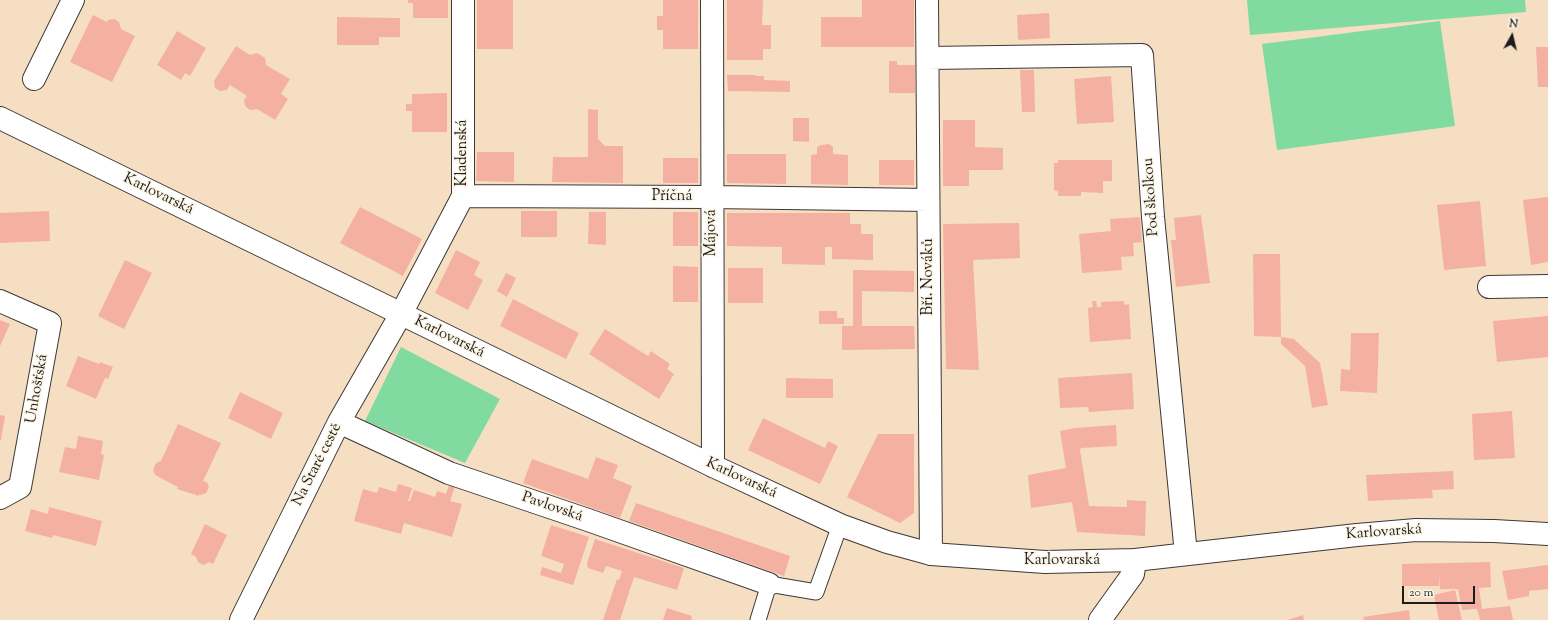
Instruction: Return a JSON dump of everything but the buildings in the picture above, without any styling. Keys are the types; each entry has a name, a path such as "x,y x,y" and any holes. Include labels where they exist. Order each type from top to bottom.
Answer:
{"street":[{"path":"34,78 73,0"},
{"name":"Kladenská","path":"400,314 463,196 463,0"},
{"name":"Májová","path":"712,0 713,466"},
{"name":"Bří. Nováků","path":"928,0 931,554"},
{"name":"Pod školkou","path":"928,58 1142,55 1153,217 1186,554"},
{"name":"Karlovarská","path":"0,118 713,466 840,525 886,542 931,554 1038,562 1135,560 1416,530 1494,530 1548,534"},
{"name":"Příčná","path":"463,196 928,200"},
{"path":"1489,287 1548,286"},
{"name":"Unhošťská","path":"0,301 50,323 20,487 0,498"},
{"name":"Na Staré cestě","path":"241,620 340,422 400,314"},
{"name":"Pavlovská","path":"340,422 449,473 595,522 769,584"},
{"path":"1100,620 1133,574 1135,560"}],"lane":[{"path":"758,620 769,584 816,592 840,525"}],"green space":[{"path":"1247,0 1525,0 1526,12 1250,35"},
{"path":"1440,21 1455,126 1277,150 1262,44"},
{"path":"401,347 500,399 465,463 365,421"}]}
